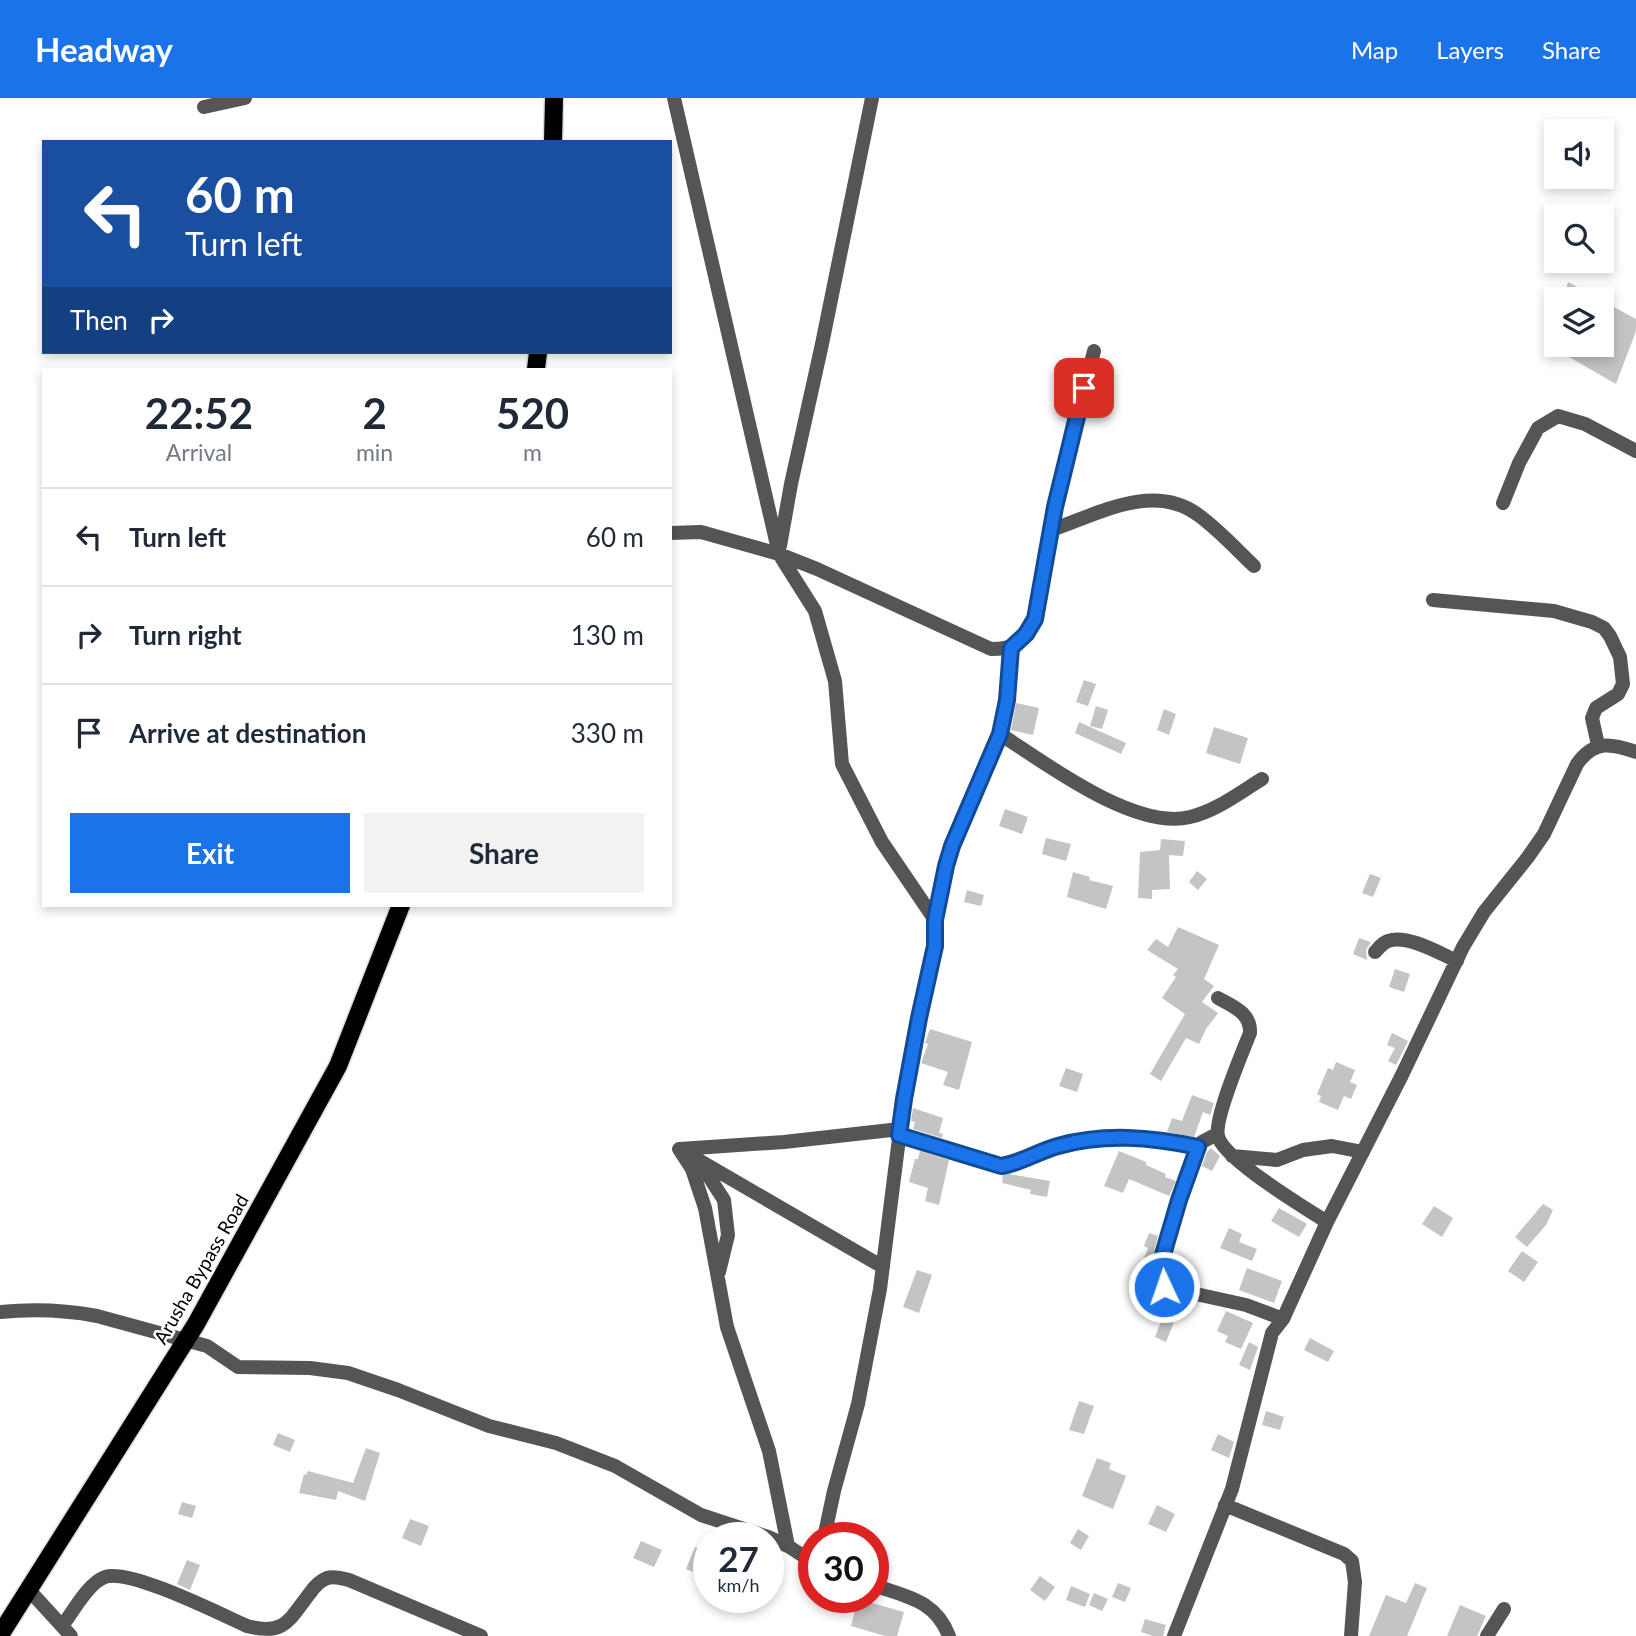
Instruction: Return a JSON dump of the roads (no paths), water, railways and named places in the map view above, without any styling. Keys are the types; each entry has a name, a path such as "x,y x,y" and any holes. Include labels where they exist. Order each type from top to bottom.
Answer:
{"main road":[{"path":"553,140 554,98"},
{"name":"Arusha Bypass Road","path":"0,1635 186,1340 338,1066 400,907"}],"street":[{"path":"204,107 245,98"},
{"path":"674,98 779,554 815,611 835,681 842,764 882,842 935,920"},
{"path":"779,554 791,484 872,98"},
{"path":"672,533 701,532 779,554 991,649 1011,648 1026,634 1035,619 1051,530 1094,351"},
{"path":"1503,503 1538,428 1558,416 1585,424 1636,451"},
{"path":"1051,530 1132,502 1152,499 1173,503 1196,513 1254,566"},
{"path":"1433,600 1554,611 1604,628 1620,657 1623,684 1618,694 1596,708 1592,718 1598,745"},
{"path":"827,1522 858,1404 883,1268 899,1132 935,946 935,920 946,866 1000,734 1007,700 1011,648"},
{"path":"1000,734 1114,803 1156,817 1190,817 1213,809 1262,779"},
{"path":"1174,1636 1232,1489 1272,1333 1283,1319 1326,1222 1476,924 1544,834 1583,755 1598,745 1636,752"},
{"path":"1375,952 1390,940 1404,940 1457,961"},
{"path":"1218,998 1239,1009 1250,1024 1250,1034 1218,1122 1217,1134 1221,1144 1231,1156 1326,1222"},
{"path":"679,1149 899,1132 1001,1166 1059,1145 1098,1139 1151,1139 1198,1147"},
{"path":"1217,1134 1198,1147 1179,1200 1157,1281 1164,1287 1246,1305 1283,1319"},
{"path":"1231,1156 1277,1160 1303,1150 1332,1146 1363,1152"},
{"path":"679,1149 692,1169 705,1209 727,1327 769,1451 788,1546"},
{"path":"679,1149 883,1268"},
{"path":"0,1312 31,1310 81,1313 207,1346 238,1367 310,1368 348,1373 489,1426 556,1443 615,1466 701,1515 768,1537 798,1553"},
{"path":"1226,1506 1344,1554 1352,1562 1355,1582 1351,1636"},
{"path":"29,1590 66,1631 91,1586 103,1577 114,1575 152,1584 247,1626 283,1630 316,1585 327,1578 335,1577 349,1580 481,1636"},
{"path":"889,1591 928,1606 939,1617 949,1636"},
{"path":"1487,1636 1504,1609"}]}
